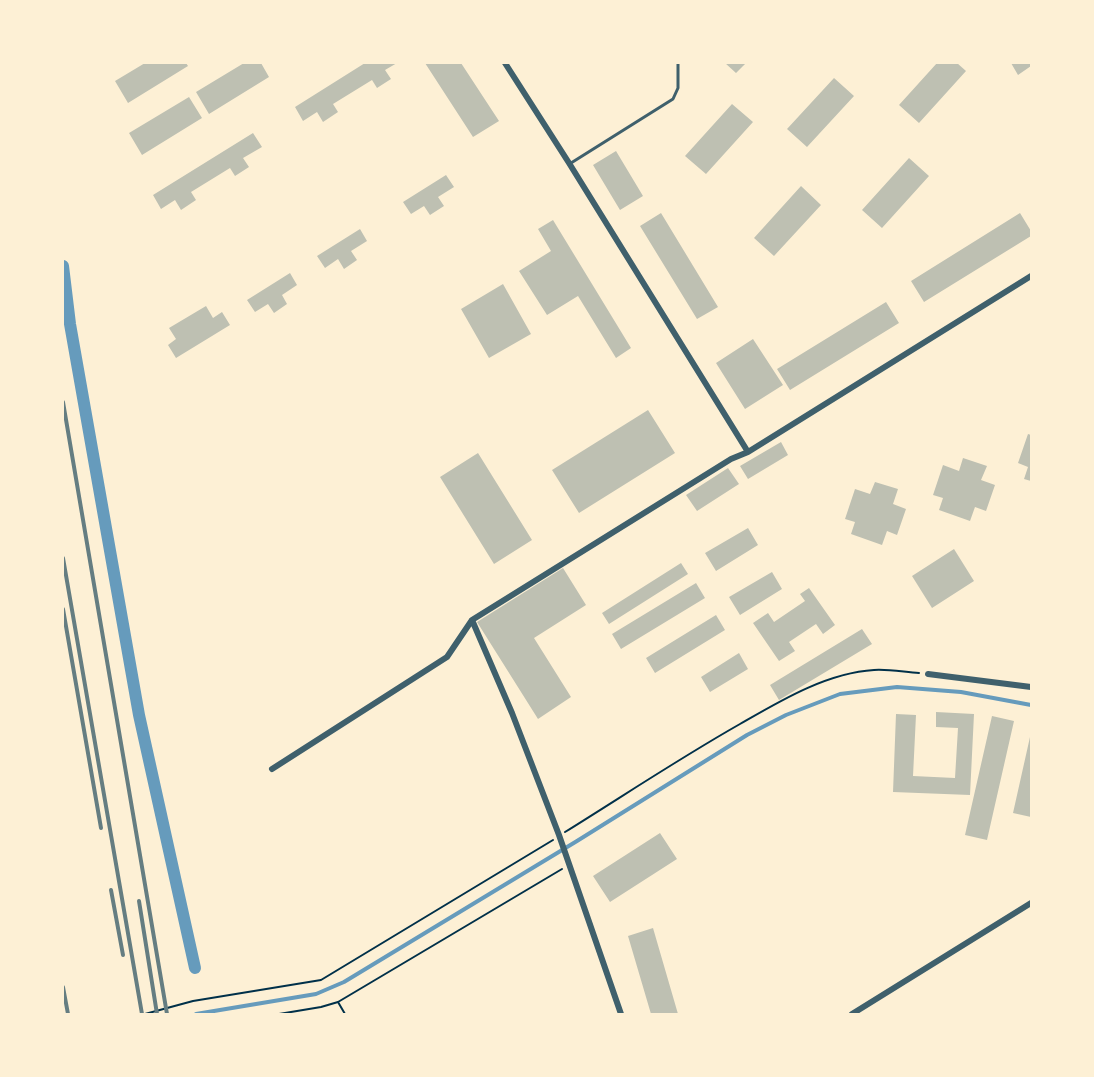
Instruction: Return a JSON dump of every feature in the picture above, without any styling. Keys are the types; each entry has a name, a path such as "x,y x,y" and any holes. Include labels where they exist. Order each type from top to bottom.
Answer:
{"street":[{"path":"505,63 748,452"},
{"path":"272,769 447,657 472,620 1031,276"},
{"path":"472,620 512,713 570,865 621,1014"},
{"path":"928,674 1031,687"},
{"path":"852,1014 1031,903"}],"lane":[{"path":"569,164 673,99 678,88 678,63"}],"path":[{"path":"145,1014 193,1001 321,980 559,836 709,741 807,688 844,675 875,669 928,674"},
{"path":"279,1014 338,1002 570,865"},
{"path":"338,1002 345,1014"}],"building":[{"path":"145,63 186,63 188,66 128,103 115,81"},
{"path":"244,63 261,63 269,77 209,114 196,92"},
{"path":"365,63 397,63 385,70 391,79 377,88 372,80 333,104 338,112 323,122 317,112 303,121 295,107"},
{"path":"425,63 461,63 499,121 473,137"},
{"path":"725,63 746,63 736,73"},
{"path":"937,63 957,63 966,71 919,123 899,105"},
{"path":"1011,63 1031,63 1031,66 1018,75"},
{"path":"834,78 854,96 807,147 787,129"},
{"path":"189,97 202,118 142,155 129,133"},
{"path":"732,104 753,122 706,174 685,156"},
{"path":"253,133 262,147 243,158 249,167 235,176 230,168 191,192 196,200 181,210 175,200 161,209 153,195"},
{"path":"616,151 643,196 620,210 593,165"},
{"path":"909,158 929,176 882,228 862,210"},
{"path":"446,175 454,187 438,197 444,206 430,215 424,206 411,214 403,202"},
{"path":"801,186 821,205 774,256 754,238"},
{"path":"661,213 718,307 697,319 640,226"},
{"path":"1020,213 1031,231 1031,236 924,302 911,281"},
{"path":"553,220 631,348 616,358 578,296 547,315 519,271 551,251 538,229"},
{"path":"360,229 367,241 351,251 357,260 344,269 338,259 325,268 317,256"},
{"path":"290,273 297,285 282,295 287,304 274,313 268,304 255,312 247,300"},
{"path":"503,284 531,334 489,358 461,309"},
{"path":"886,302 899,323 790,390 777,369"},
{"path":"206,306 213,318 222,312 230,325 176,358 168,345 176,339 169,328"},
{"path":"753,339 783,385 745,409 716,363"},
{"path":"648,410 675,453 579,513 552,470"},
{"path":"1028,434 1031,435 1031,481 1024,479 1028,467 1018,463"},
{"path":"781,442 788,455 748,479 740,466"},
{"path":"478,453 532,540 494,564 440,477"},
{"path":"963,458 987,466 981,480 995,485 986,511 975,507 970,521 939,510 943,498 933,495 943,465 959,471"},
{"path":"728,468 739,484 697,511 686,495"},
{"path":"875,482 898,489 893,504 906,509 897,535 887,531 882,545 851,534 855,522 845,519 855,489 870,494"},
{"path":"748,528 758,545 716,571 705,553"},
{"path":"954,549 974,581 932,608 912,576"},
{"path":"681,563 688,574 609,624 602,613"},
{"path":"563,568 586,605 534,638 571,697 538,719 477,622"},
{"path":"772,572 782,589 740,615 729,597"},
{"path":"696,583 705,598 621,649 612,634"},
{"path":"809,588 835,625 823,634 816,624 789,642 795,651 779,661 753,623 768,613 774,622 805,601 800,594"},
{"path":"716,615 725,630 655,673 646,658"},
{"path":"862,629 872,644 779,700 770,685"},
{"path":"739,653 748,669 710,692 701,677"},
{"path":"936,712 974,714 970,795 893,792 896,714 916,715 913,776 955,778 958,728 936,727"},
{"path":"992,716 1014,721 987,840 965,835"},
{"path":"1031,737 1031,817 1013,813"},
{"path":"660,833 677,859 610,902 593,876"},
{"path":"653,928 678,1014 651,1014 628,936"}],"waterway":[{"path":"63,266 70,324 139,715 195,968"},
{"path":"196,1014 316,994 344,982 747,735 786,715 840,694 897,687 961,692 1031,705"}],"railway":[{"path":"63,402 167,1014"},
{"path":"63,558 142,1014"},
{"path":"63,609 101,828"},
{"path":"111,890 123,955"},
{"path":"139,901 157,1014"},
{"path":"63,987 68,1014"}]}
